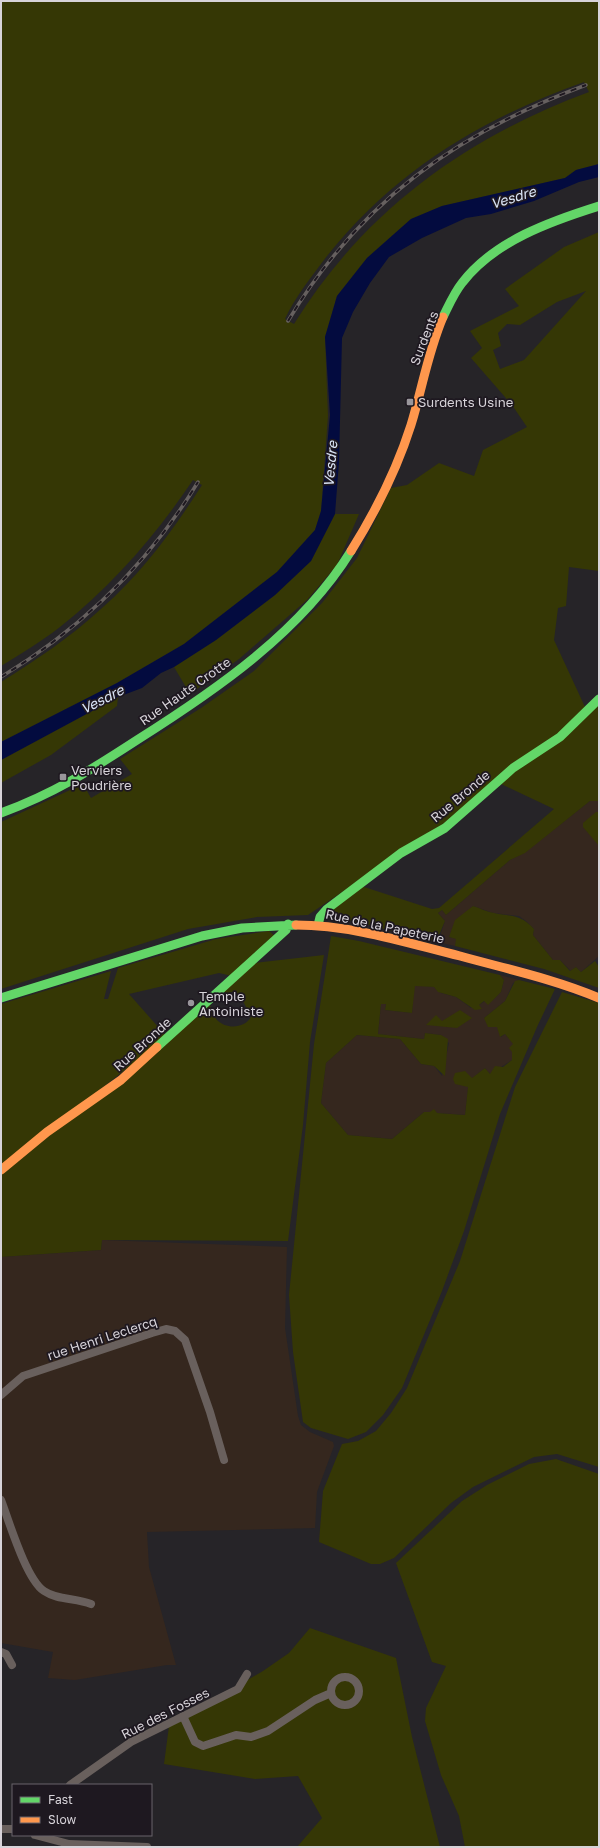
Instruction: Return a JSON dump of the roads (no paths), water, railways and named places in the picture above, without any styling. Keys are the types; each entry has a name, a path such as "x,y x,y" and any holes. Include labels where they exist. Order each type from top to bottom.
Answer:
{"main road":[{"name":"Surdents","path":"353,549 397,463 409,430 430,353 450,305 463,282 483,262 529,234 555,221 599,206"},
{"name":"Rue Haute Crotte","path":"1,813 44,796 113,756 192,705 232,675 307,610 333,579 353,549"},
{"name":"Rue Bronde","path":"318,925 320,917 327,909 401,853 445,828 513,768 560,738 599,699"},
{"name":"Rue Bronde","path":"1,1170 48,1132 121,1080 286,930 288,924"},
{"name":"Rue de la Papeterie","path":"1,998 175,943 222,931 262,925 288,924 318,925 364,933 512,969 560,983 599,998"}],"street":[{"name":"rue Henri Leclercq","path":"1,1395 23,1376 152,1333 166,1329 175,1331 181,1334 185,1340 210,1412 224,1460"},
{"path":"1,1500 30,1573 43,1591 57,1597 81,1600 90,1604"},
{"path":"1,1652 6,1654 12,1665"},
{"name":"Rue des Fosses","path":"71,1784 131,1742 238,1689 247,1674"},
{"path":"182,1716 196,1742 203,1746 236,1735 251,1737 268,1731 315,1700 331,1694"},
{"path":"1,1828 12,1829"},
{"path":"39,1836 69,1844 148,1847"}],"water":[{"name":"Vesdre","path":"599,164 599,177 579,182 534,201 491,214 466,218 422,238 389,257 370,283 353,312 342,338 339,462 335,514 311,561 275,595 216,640 174,667 161,673 142,688 118,697 1,760 1,742 117,683 184,644 277,572 315,530 321,511 330,415 325,337 337,296 367,258 411,219 442,206 565,178 576,170"}],"railway":[{"path":"288,321 316,278 347,240 380,206 416,176 454,149 495,125 539,104 586,85"},
{"path":"1,677 31,658 59,637 112,592 158,540 179,512 198,482"}],"place":[{"name":"Surdents Usine","path":"410,402"},
{"name":"Verviers Poudrière","path":"63,777"},
{"name":"Temple Antoiniste","path":"191,1003"}]}
